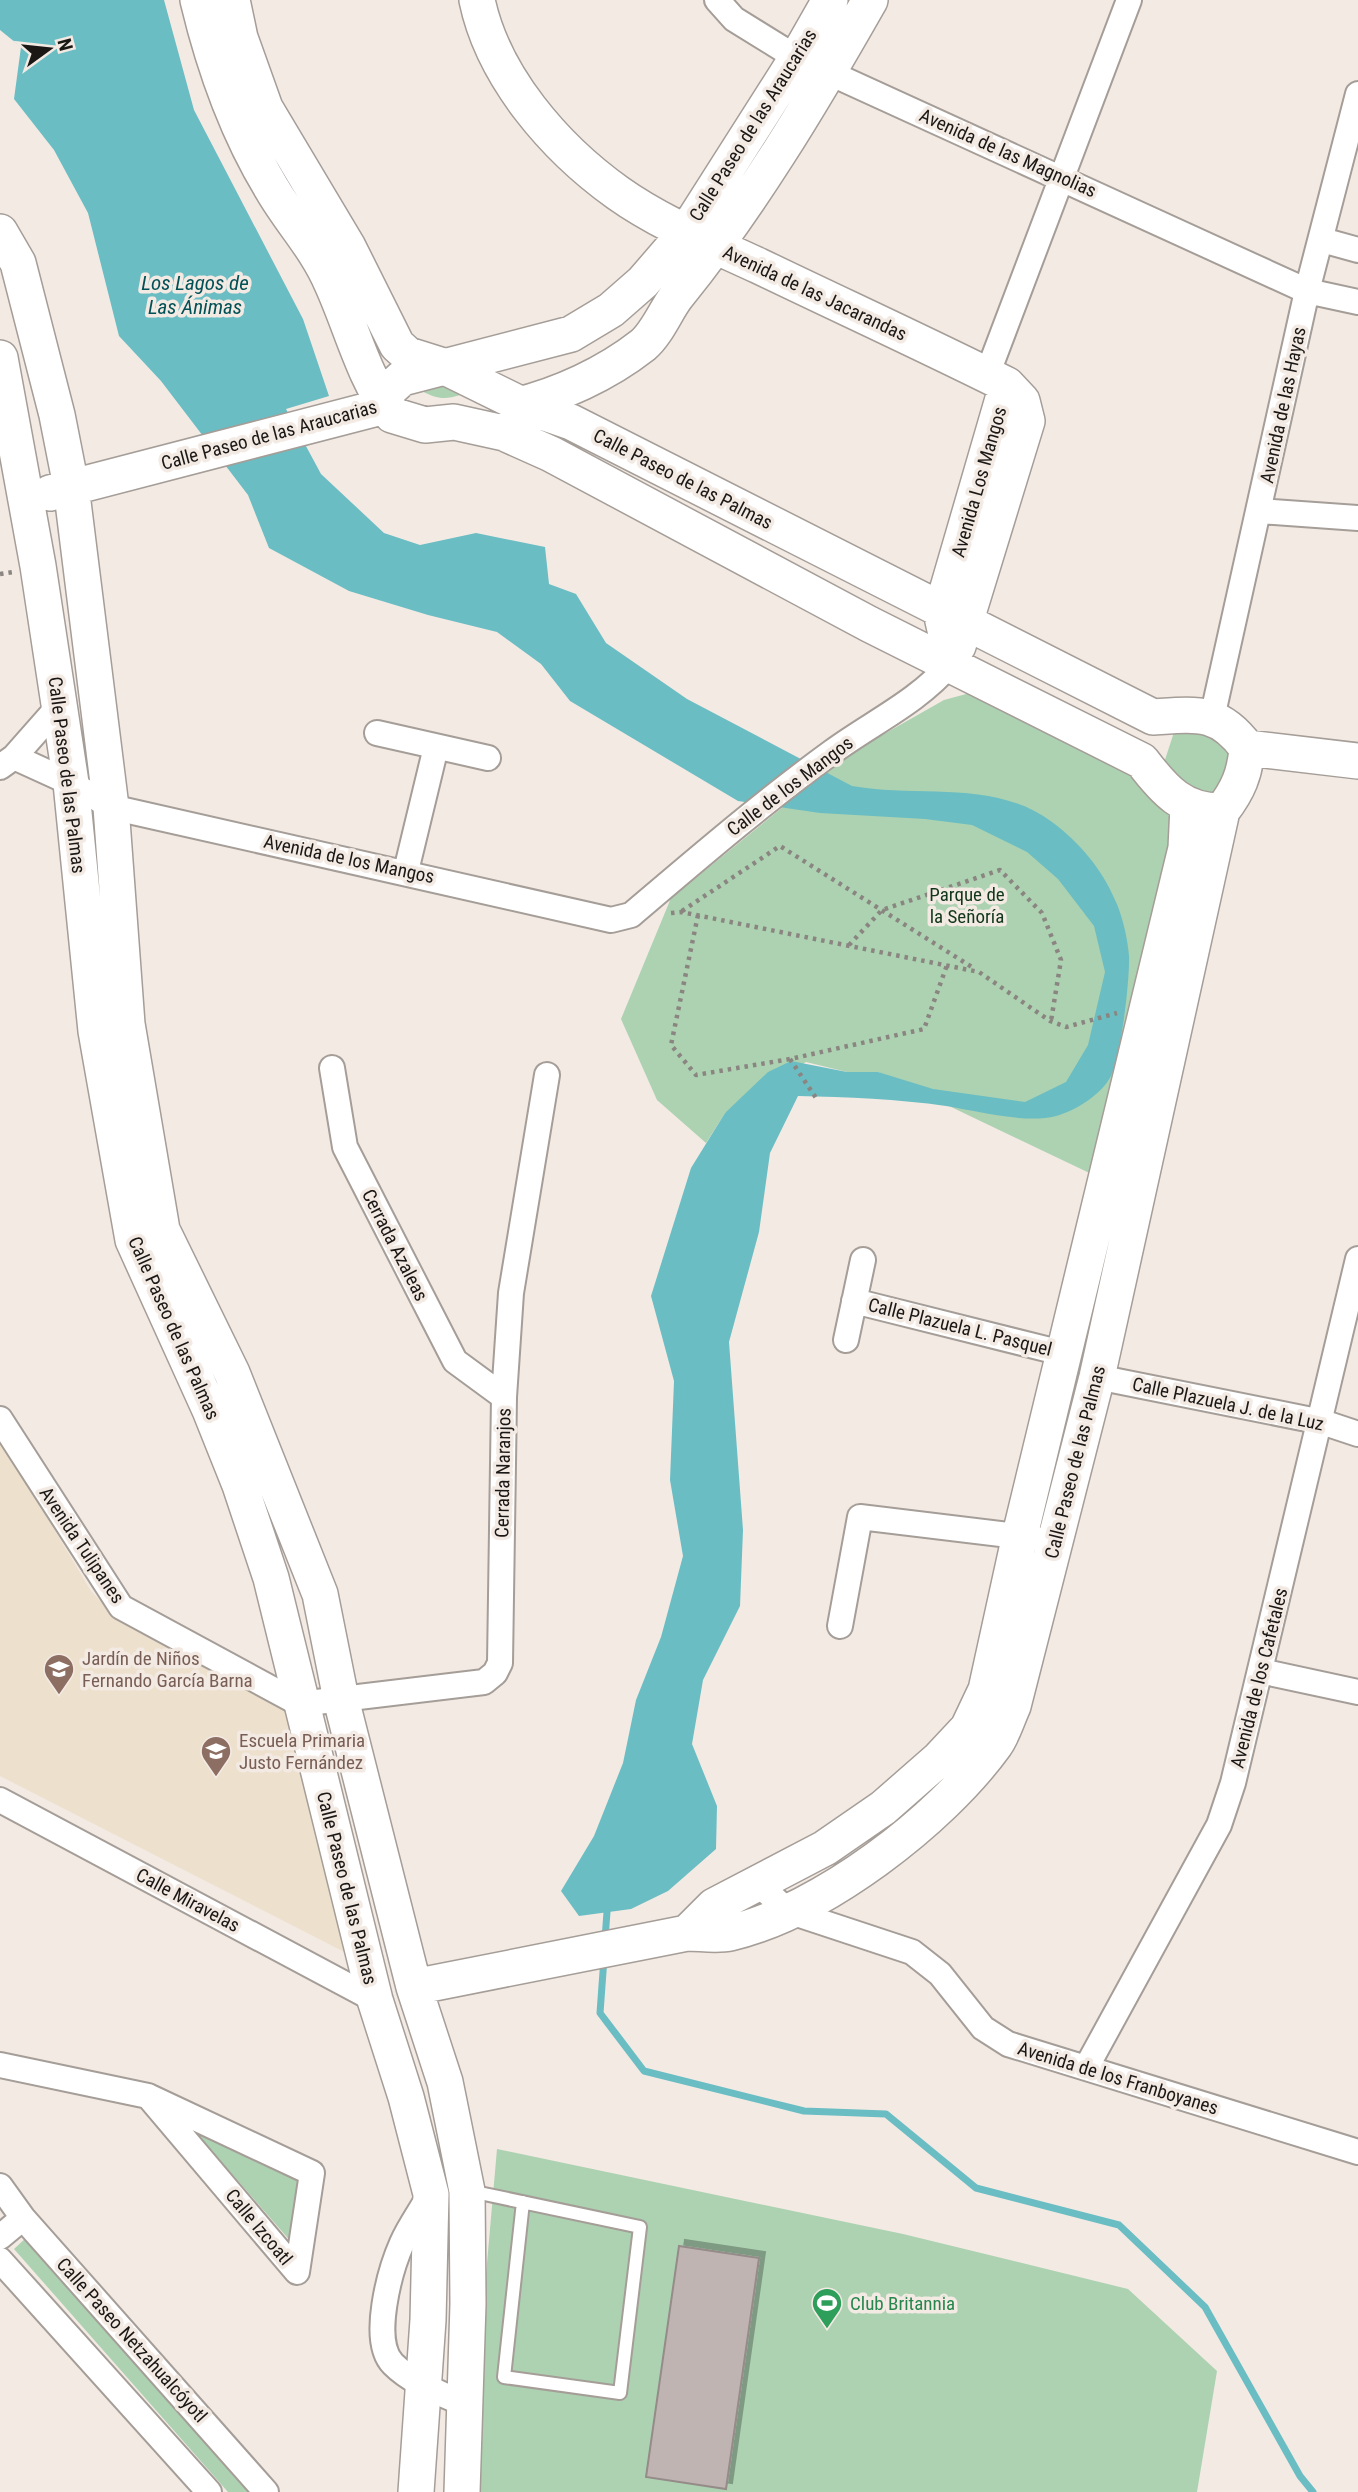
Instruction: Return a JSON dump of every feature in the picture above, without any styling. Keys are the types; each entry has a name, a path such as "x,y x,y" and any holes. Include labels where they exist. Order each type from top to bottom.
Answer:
{"street":[{"path":"198,0 209,47 233,116 272,191 312,245 332,284 361,361 385,406"},
{"name":"Calle Paseo de las Palmas","path":"232,0 240,38 265,108 348,247 389,332 408,355 443,366 522,405 571,422 1153,717 1187,715 1212,718"},
{"name":"Avenida de las Jacarandas","path":"477,0 503,68 536,115 573,155 619,193 717,247 997,380"},
{"name":"Avenida de las Magnolias","path":"717,0 734,19 797,58 1307,291 1358,302"},
{"name":"Calle Paseo de las Araucarias","path":"26,500 189,455 385,406 389,390 402,378 571,334 611,310 643,282 687,231 797,58 830,0"},
{"name":"Calle Paseo de las Araucarias","path":"454,422 522,405 598,376 645,343 673,302 717,247 829,72 870,0"},
{"path":"997,380 1062,177 1129,0"},
{"name":"Avenida de las Hayas","path":"1212,718 1307,291 1357,107"},
{"name":"Calle Paseo de las Palmas","path":"0,232 18,263 54,402 71,486 111,807 127,1024 162,1230 232,1373 320,1594 341,1699 415,1987 445,2082 467,2191 461,2492"},
{"path":"1322,240 1358,250"},
{"name":"Calle Paseo de las Palmas","path":"0,358 26,500 71,783 96,1031 133,1240 210,1409 240,1485 271,1578 375,2000 406,2097 430,2194 424,2386 416,2492"},
{"name":"Avenida Los Mangos","path":"951,663 954,618 1027,421 1022,401 997,380"},
{"name":"Calle Paseo de las Palmas","path":"385,406 392,415 425,425 454,422 504,433 551,454 869,624 1142,761 1164,790 1188,806 1205,811 1222,811"},
{"path":"1260,511 1358,518"},
{"name":"Calle de los Mangos","path":"631,915 742,820 834,750 931,687 951,663"},
{"path":"7,762 59,706"},
{"path":"1212,718 1232,728 1247,748 1358,761"},
{"path":"377,733 488,758"},
{"path":"406,871 436,747"},
{"name":"Calle Paseo de las Palmas","path":"415,1987 645,1940 687,1933 728,1934 788,1911 850,1878 906,1836 964,1782 997,1742 1013,1706 1097,1377 1222,811 1236,792 1246,770 1247,748"},
{"name":"Avenida de los Mangos","path":"7,762 71,783 111,807 611,919 631,915"},
{"name":"Calle Paseo de las Palmas","path":"687,1933 714,1906 825,1848 883,1808 939,1759 968,1728 986,1690 1020,1535 1083,1284 1186,848 1188,806"},
{"name":"Cerrada Azaleas","path":"332,1068 345,1147 455,1361 504,1397"},
{"name":"Cerrada Naranjos","path":"300,1704 484,1682 495,1673 500,1662 504,1397 511,1293 547,1075"},
{"name":"Avenida de los Cafetales","path":"1086,2068 1219,1825 1233,1783 1322,1422 1358,1259"},
{"path":"846,1340 863,1260"},
{"path":"1083,1284 1116,1292"},
{"name":"Calle Plazuela L. Pasquel","path":"854,1301 1066,1354"},
{"name":"Calle Plazuela J. de la Luz","path":"1097,1377 1322,1422 1358,1433"},
{"name":"Avenida Tulipanes","path":"0,1419 121,1608 300,1704"},
{"path":"840,1626 860,1517 1020,1535 1055,1544"},
{"path":"1260,1671 1358,1692"},
{"name":"Calle Miravelas","path":"0,1800 375,2000"},
{"name":"Avenida de los Franboyanes","path":"758,1884 788,1911 912,1952 940,1974 983,2028 1008,2044 1358,2152"},
{"path":"375,2000 392,2012 404,2010 412,2001 415,1987"},
{"name":"Calle Izcoatl","path":"0,2065 149,2096 312,2173 297,2272 149,2096"},
{"name":"Calle Paseo Netzahualcóyotl","path":"0,2186 23,2218 266,2492"},
{"path":"430,2194 467,2191"},
{"path":"0,2237 23,2218"},
{"path":"0,2260 209,2492"},
{"path":"424,2386 464,2404"}],"lane":[{"path":"467,2191 523,2202 640,2227 620,2393 504,2377 523,2202"}],"path":[{"path":"681,912 780,846 979,972 1051,1021 1066,1027 1129,1010"},
{"path":"848,945 882,910 1000,870 1042,913 1060,960 1051,1021"},
{"path":"631,915 681,912 979,972"},
{"path":"698,915 671,1045 696,1075 790,1059 924,1029 947,965"},
{"path":"790,1059 816,1098"}],"shaded area":[{"path":"0,1439 91,1591 114,1616 294,1716 360,1960 0,1776"}],"green space":[{"path":"429,382 463,388 460,395 436,397 422,391"},
{"name":"Parque de la Señoría","path":"981,690 1142,779 1176,810 1102,1179 878,1072 847,1072 806,1062 725,1113 706,1143 657,1100 621,1019 671,898 847,755 944,700"},
{"path":"1175,729 1212,732 1229,750 1231,769 1212,795 1191,791 1162,769"},
{"path":"190,2126 305,2183 293,2244"},
{"name":"Club Britannia","path":"497,2149 903,2234 1128,2289 1217,2371 1197,2492 467,2492"},
{"path":"27,2237 250,2492 228,2492 14,2249"}],"water":[{"name":"Los Lagos de Las Ánimas","path":"0,0 164,0 194,110 303,319 329,396 286,409 321,474 384,533 420,545 476,533 545,547 549,584 576,594 606,643 687,699 852,786 981,795 1030,809 1062,830 1089,857 1110,889 1120,912 1129,956 1121,1035 1111,1076 1087,1101 1056,1116 1031,1119 910,1102 798,1096 770,1153 759,1232 729,1342 743,1530 740,1606 703,1680 692,1744 717,1806 716,1849 668,1891 631,1909 579,1916 561,1891 594,1836 623,1763 636,1700 661,1637 683,1556 670,1480 674,1381 651,1296 691,1168 725,1113 768,1072 791,1061 847,1072 878,1072 933,1089 1025,1102 1066,1082 1088,1045 1105,972 1094,926 1058,879 1027,852 972,825 925,819 820,813 738,801 570,701 541,664 497,632 349,591 269,548 248,495 161,381 119,336 88,213 54,150 14,99 21,47 0,30"}],"building":[{"path":"679,2246 759,2258 726,2489 646,2477"}],"waterway":[{"path":"605,1939 607,1912"},
{"path":"604,1958 600,2013 644,2071 804,2111 886,2114 976,2188 1119,2225 1205,2307 1300,2476 1313,2492"}],"place":[{"name":"Jardín de Niños Fernando García Barna","path":"59,1696"},
{"name":"Escuela Primaria Justo Fernández","path":"216,1778"},
{"name":"Club Britannia","path":"827,2330"}]}
